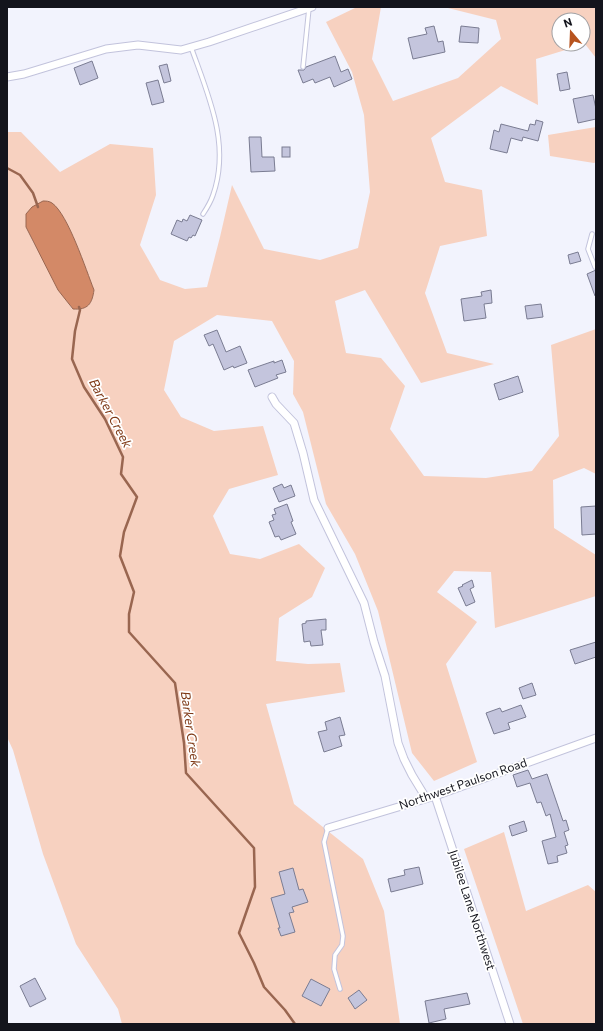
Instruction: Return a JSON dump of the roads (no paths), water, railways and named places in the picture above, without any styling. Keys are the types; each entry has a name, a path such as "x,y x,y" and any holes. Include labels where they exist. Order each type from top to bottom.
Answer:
{"street":[{"path":"7,77 24,74 106,49 138,45 181,50 311,8"},
{"path":"272,397 276,404 294,423 304,453 316,505 364,603 385,676 398,742 403,757 412,775 426,798"},
{"name":"Northwest Paulson Road","path":"328,828 435,796 596,738"},
{"name":"Jubilee Lane Northwest","path":"435,796 510,1024"}],"lane":[{"path":"303,67 311,8"},
{"path":"191,47 214,113 220,150 218,174 213,195 203,214"},
{"path":"592,234 588,249 595,267"},
{"path":"328,828 324,842 343,936 342,945 335,955 334,969 340,989"}],"waterway":[{"name":"Barker Creek","path":"7,168 20,175 33,193 38,207"},
{"name":"Barker Creek","path":"79,307 80,310 75,331 72,359 84,387 105,419 123,457 121,474 137,497 124,532 120,556 134,592 129,614 129,632 175,683 184,743 186,773 254,848 255,887 239,933 264,987 285,1010 295,1024"}]}
